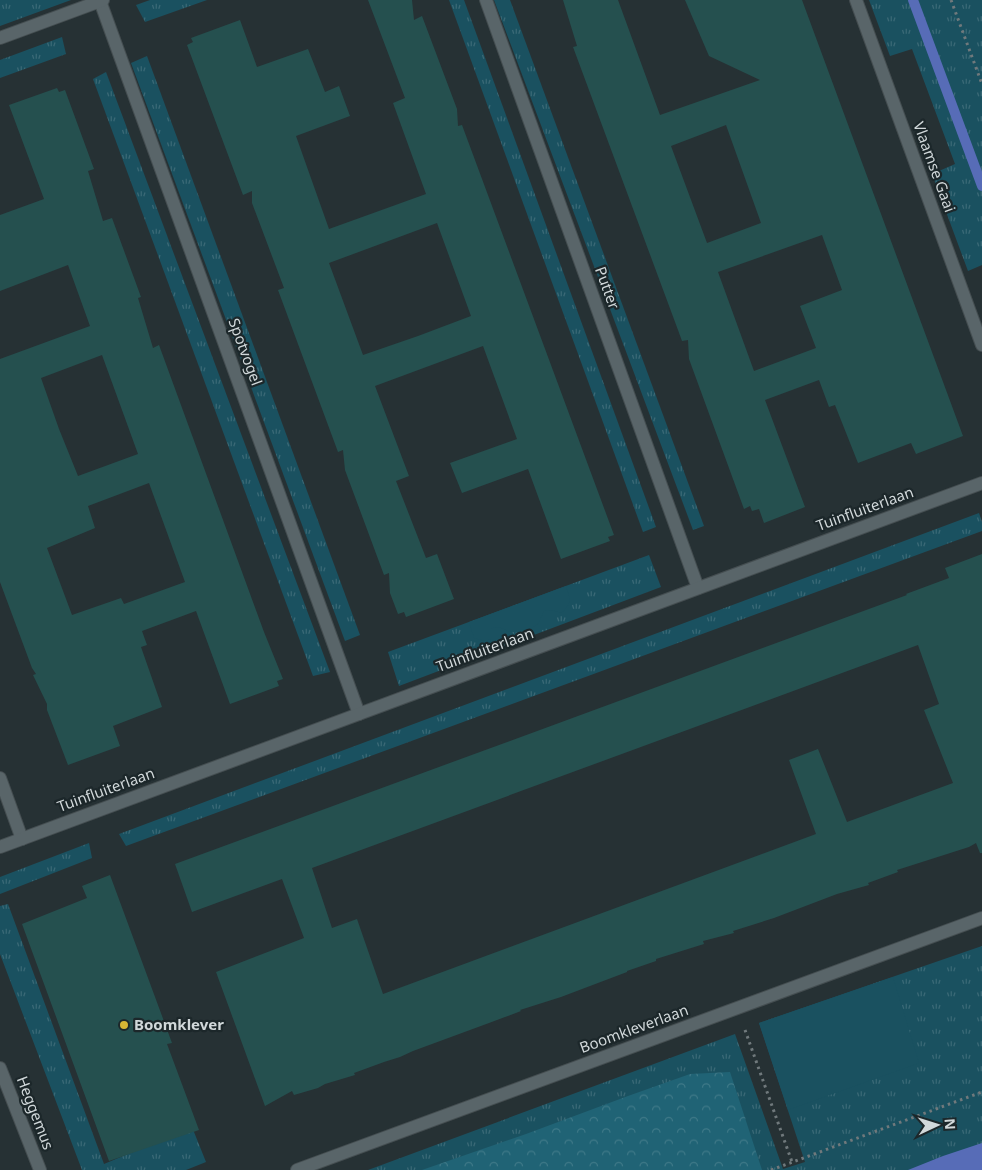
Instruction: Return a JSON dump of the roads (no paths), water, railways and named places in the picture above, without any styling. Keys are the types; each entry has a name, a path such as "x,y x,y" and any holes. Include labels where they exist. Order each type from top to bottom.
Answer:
{"street":[{"path":"0,38 101,0"},
{"name":"Spotvogel","path":"101,0 359,714"},
{"name":"Putter","path":"486,0 698,588"},
{"name":"Vlaamse Gaai","path":"856,0 982,344"},
{"name":"Tuinfluiterlaan","path":"0,847 982,483"},
{"path":"0,778 22,839"},
{"name":"Boomkleverlaan","path":"297,1170 982,918"},
{"name":"Heggemus","path":"0,1068 40,1170"}],"water":[{"path":"982,1143 982,1170 908,1170 943,1156"}],"waterway":[{"path":"913,0 982,186"}],"place":[{"name":"Boomklever","path":"124,1025"}]}
